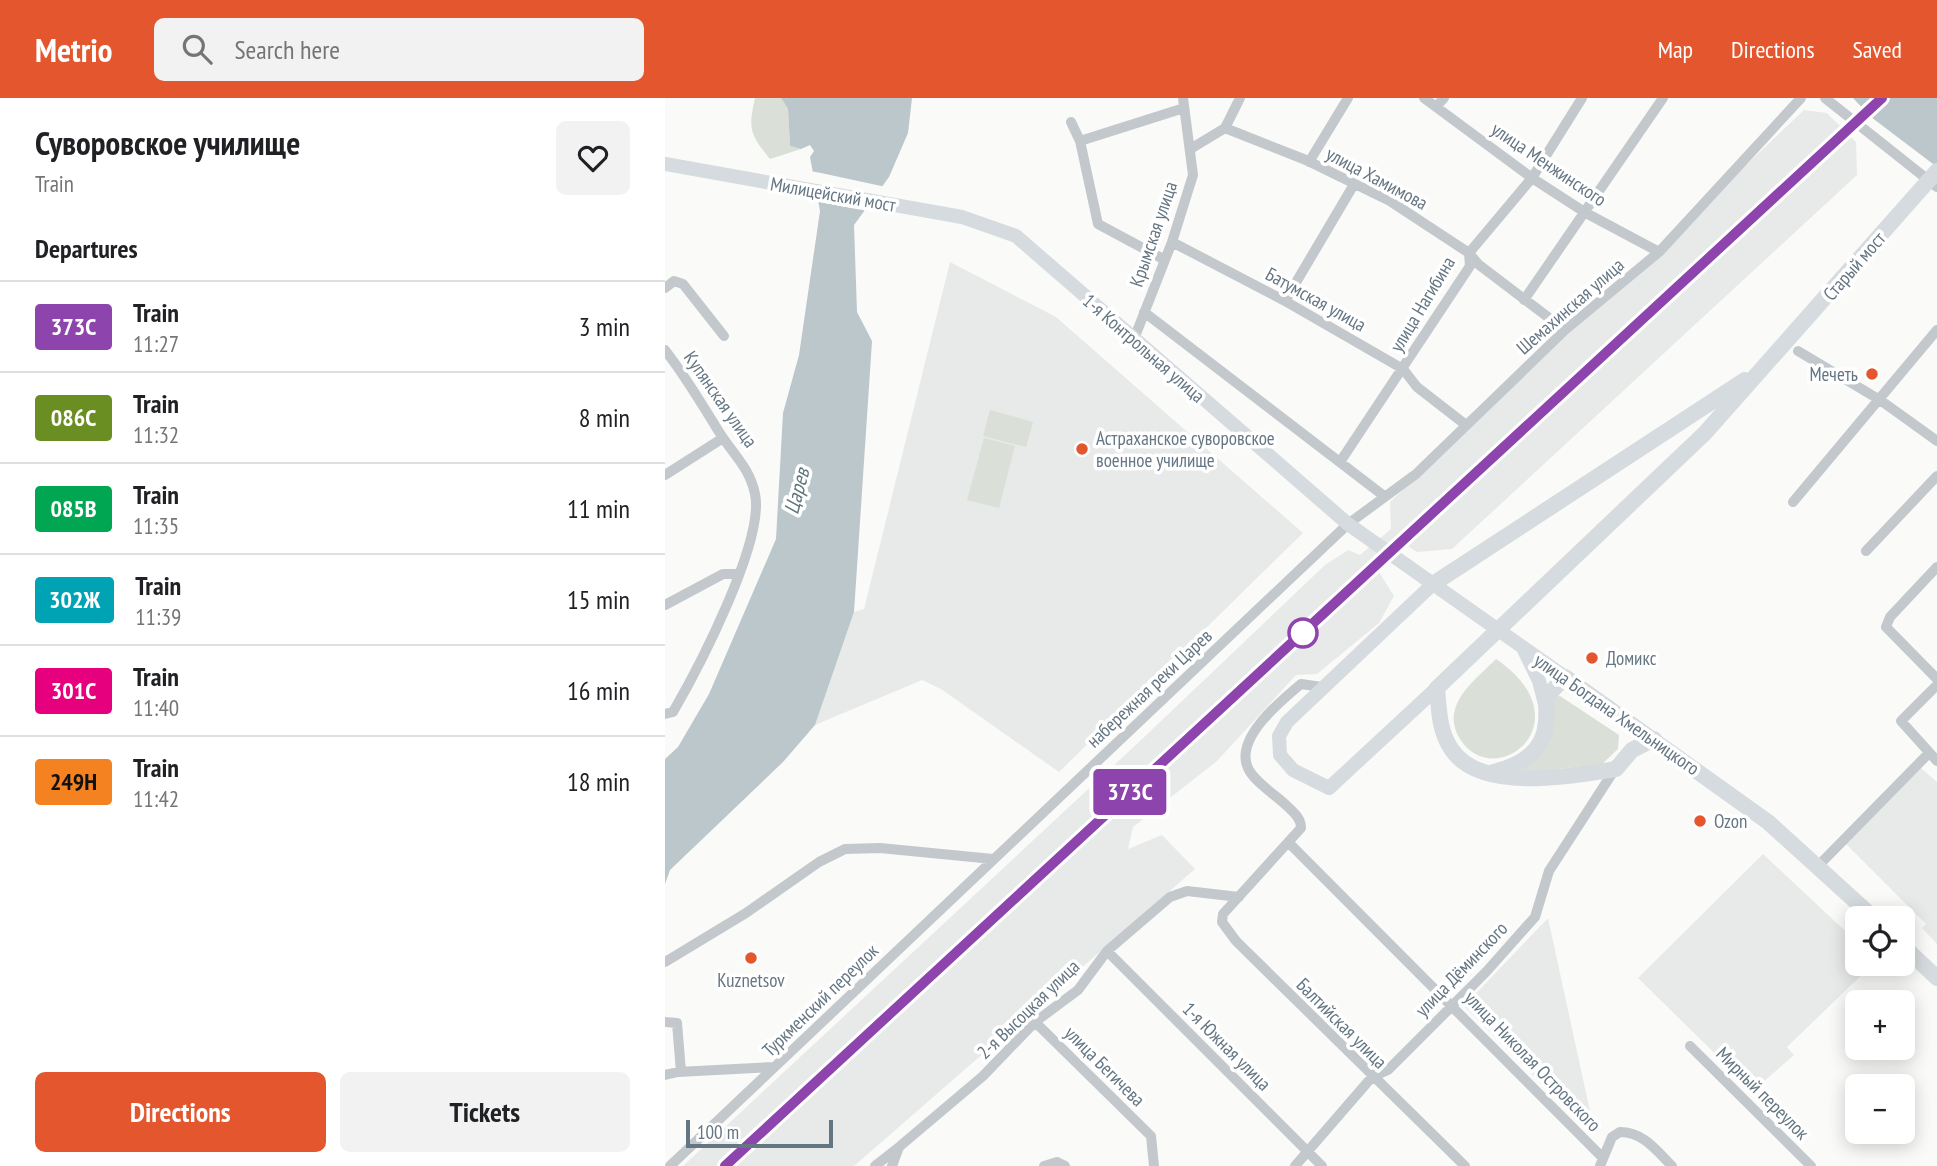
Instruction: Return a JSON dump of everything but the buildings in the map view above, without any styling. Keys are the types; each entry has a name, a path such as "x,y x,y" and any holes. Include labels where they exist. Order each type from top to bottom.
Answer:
{"main road":[{"name":"Милицейский мост","path":"665,164 962,217"},
{"name":"Старый мост","path":"1772,360 1937,171"},
{"name":"1-я Контрольная улица","path":"962,217 1016,236 1348,524"},
{"path":"1772,360 1654,484 1329,788 1285,763 1278,746 1279,736 1287,722 1433,584 1772,360"},
{"name":"улица Богдана Хмельницкого","path":"1348,524 1768,822 1862,906"},
{"path":"1480,772 1506,769 1528,758 1537,748 1546,726 1545,704 1535,669 1521,646"},
{"path":"1545,704 1550,690 1566,677"},
{"path":"1437,688 1445,738 1461,760 1480,772 1513,778 1533,778 1616,769 1632,750 1654,739"},
{"path":"1915,957 1937,978"}],"street":[{"path":"1192,148 1225,128 1240,98"},
{"path":"1309,162 1348,98"},
{"name":"улица Менжинского","path":"1424,98 1532,178 1585,213 1659,252"},
{"path":"1436,107 1444,98"},
{"name":"улица Нагибина","path":"1340,462 1469,266 1469,253 1532,178 1582,98"},
{"path":"1524,300 1585,213 1630,142 1663,98"},
{"name":"Шемахинская улица","path":"1348,524 1416,474 1565,330 1659,252 1801,98"},
{"path":"1825,98 1854,118 1937,187"},
{"path":"1080,141 1184,103"},
{"name":"Крымская улица","path":"1134,339 1172,242 1193,175 1192,148 1184,103"},
{"path":"1070,122 1080,141 1098,224 1164,260"},
{"name":"улица Хамимова","path":"1225,128 1309,162 1353,186 1390,201 1469,253 1524,300 1565,330"},
{"path":"1285,300 1353,186"},
{"name":"Батумская улица","path":"1172,242 1285,300 1403,369 1417,387 1467,425"},
{"path":"665,288 674,281 683,284 724,336"},
{"path":"1144,312 1384,496"},
{"path":"1793,502 1937,330"},
{"name":"Купянская улица","path":"665,350 723,438 747,468 756,497 750,544 739,574"},
{"path":"1798,351 1880,400 1937,441"},
{"path":"665,475 723,438"},
{"path":"1866,551 1937,476"},
{"name":"набережная реки Царев","path":"993,859 1348,524"},
{"path":"1937,567 1890,618 1886,627 1937,679"},
{"path":"665,605 723,575 739,574 683,695 673,712 665,714"},
{"path":"1239,897 1300,832 1300,820 1248,769 1248,747 1267,714 1298,686 1306,682 1322,687"},
{"path":"1937,685 1901,721 1937,761"},
{"path":"1819,865 1929,753"},
{"name":"улица Дёминского","path":"1295,1166 1372,1077 1388,1070 1535,917 1549,872 1616,769"},
{"name":"улица Николая Островского","path":"1289,844 1453,1004 1601,1162 1612,1137 1620,1132 1638,1135 1672,1166"},
{"path":"665,962 746,913 819,862 845,849 880,848 993,859"},
{"name":"Туркменский переулок","path":"670,1166 993,859"},
{"name":"2-я Высоцкая улица","path":"892,1166 899,1147 983,1076 1035,1022 1078,990 1107,951 1177,892 1239,897"},
{"name":"Балтийская улица","path":"1239,897 1223,914 1225,930 1465,1166"},
{"name":"1-я Южная улица","path":"1107,951 1322,1166"},
{"path":"665,1022 677,1023 681,1072"},
{"name":"улица Бегичева","path":"1035,1022 1151,1136 1154,1166"},
{"name":"Мирный переулок","path":"1690,1046 1811,1166"},
{"path":"665,1075 775,1067"},
{"path":"875,1166 899,1147"},
{"path":"1044,1166 1057,1161 1065,1166"}],"shaded area":[{"path":"755,98 781,98 788,109 790,146 801,149 770,159 752,131"},
{"path":"1804,110 1827,113 1856,142 1857,175 1452,549 1417,552 1405,544 1379,572 1394,596 1379,623 1317,674 1296,675 1217,761 1133,827 1128,849 1162,835 1195,869 854,1166 683,1166 1325,565 1348,550 1360,555 1391,529 1390,502"},
{"path":"950,262 1056,317 1303,533 1059,772 941,689 922,680 815,725 854,612 864,609"},
{"path":"990,410 1033,422 1026,447 983,436"},
{"path":"984,438 1015,446 999,508 967,500"},
{"path":"1496,659 1522,682 1534,705 1534,726 1525,743 1511,754 1493,758 1475,754 1460,739 1454,716 1462,694"},
{"path":"1560,696 1619,735 1618,749 1602,764 1521,773 1555,697"},
{"path":"1921,768 1937,782 1937,944 1922,928 1926,924 1915,913 1915,906 1908,906 1845,843"},
{"path":"1763,854 1845,931 1845,976 1861,976 1787,1047 1794,1055 1753,1091 1638,978"},
{"path":"1548,918 1593,1125 1588,1130 1464,1006"}],"water":[{"name":"Царев","path":"781,98 912,98 908,133 889,177 854,225 857,312 872,341 854,612 815,725 783,762 670,870 665,884 665,759 678,747 709,694 776,539 783,413 799,355 820,211 810,157 814,151 810,145 801,149 790,146 788,109"},
{"path":"1853,98 1937,98 1937,167 1871,117"}],"pier":[{"path":"810,171 886,187 868,211 815,201"}],"railway":[{"path":"725,1166 1882,98"}],"train":[{"name":"373C","path":"725,1166 1882,98"}],"place":[{"name":"Мечеть","path":"1872,374"},
{"name":"Астраханское суворовское военное училище","path":"1082,449"},
{"name":"Домикс","path":"1592,658"},
{"name":"Ozon","path":"1700,821"},
{"name":"Kuznetsov","path":"751,958"}]}
